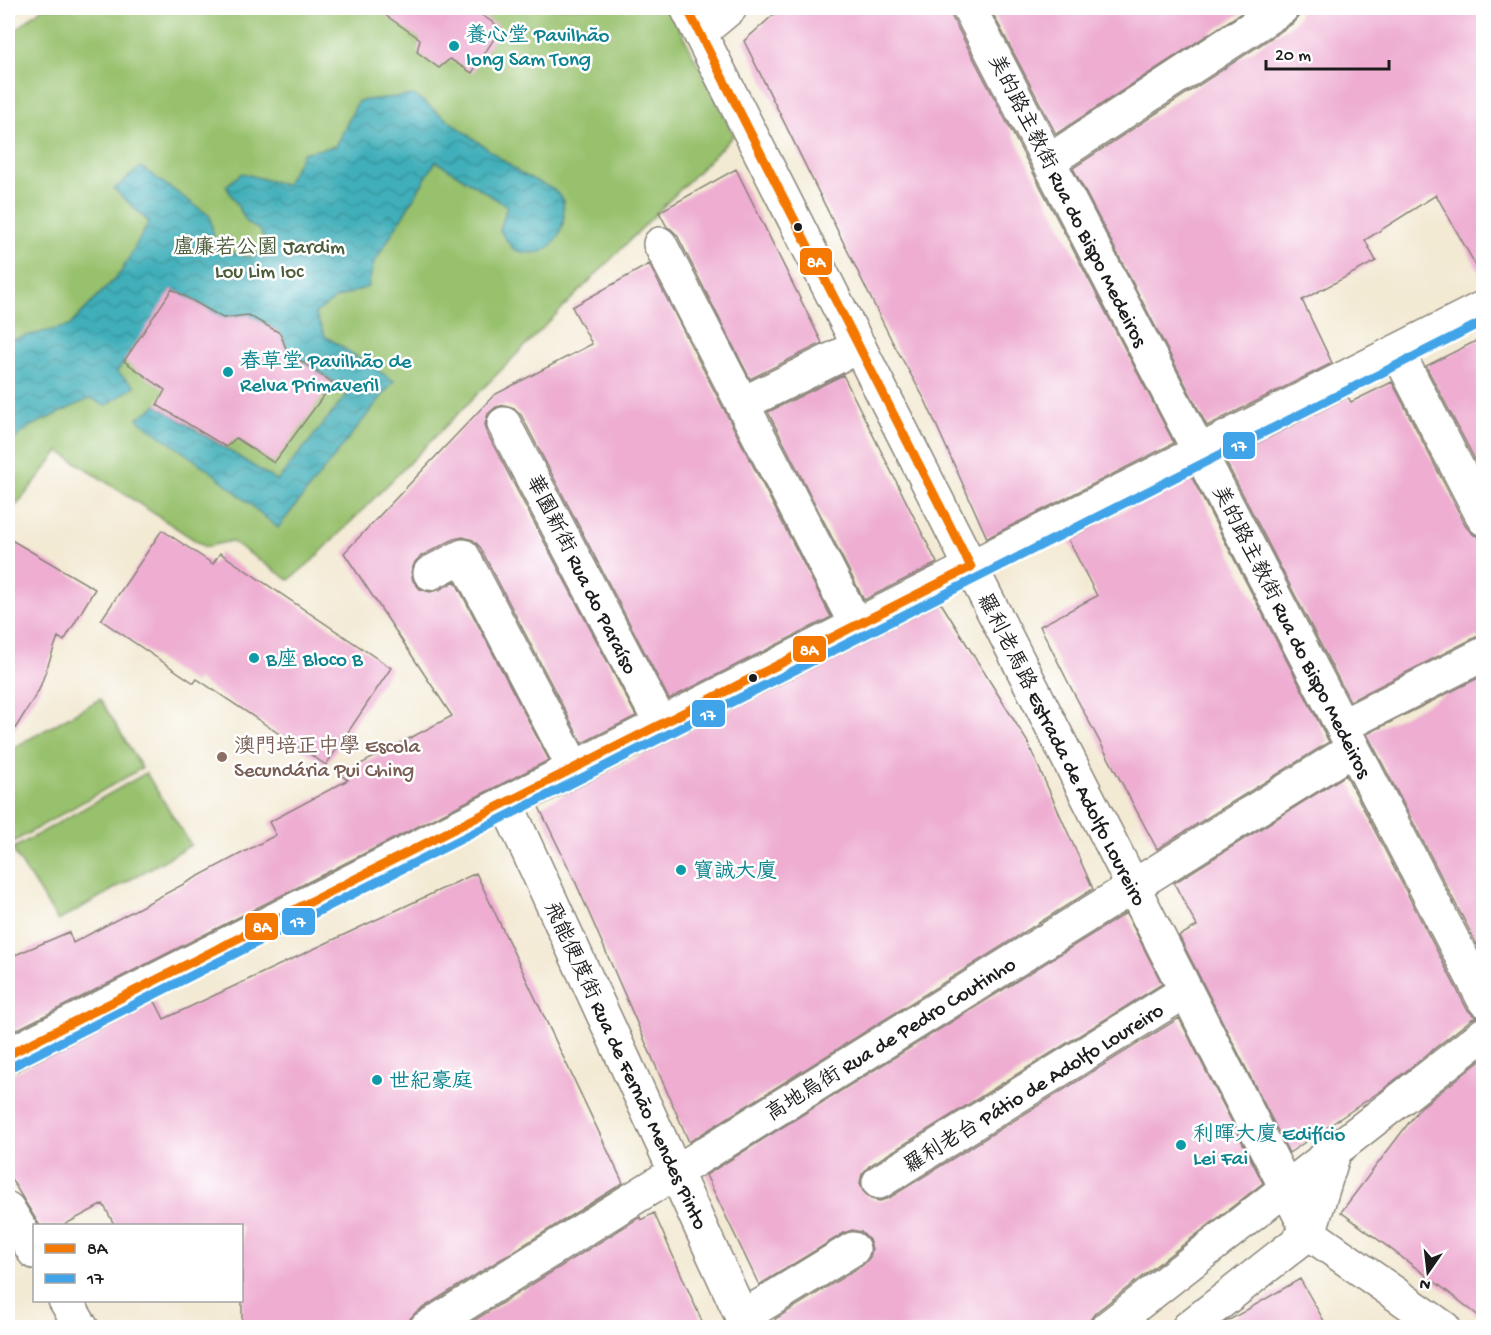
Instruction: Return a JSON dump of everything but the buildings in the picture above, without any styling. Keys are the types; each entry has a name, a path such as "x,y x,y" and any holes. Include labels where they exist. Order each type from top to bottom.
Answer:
{"street":[{"path":"694,20 730,8"},
{"name":"美的路主教街 Rua do Bispo Medeiros","path":"969,8 1484,1000"},
{"path":"1049,161 1282,8"},
{"name":"羅利老馬路 Estrada de Adolfo Loureiro","path":"694,20 1309,1233"},
{"path":"660,244 856,625"},
{"path":"8,1055 1484,307"},
{"path":"742,404 859,346"},
{"path":"1397,351 1484,519"},
{"name":"華園新街 Rua do Paraíso","path":"504,424 661,724"},
{"path":"430,573 463,556 574,768"},
{"name":"高地烏街 Rua de Pedro Coutinho","path":"426,1328 1133,886 1347,737 1484,654"},
{"name":"飛能便度街 Rua de Fernão Mendes Pinto","path":"506,802 744,1322"},
{"name":"羅利老台 Pátio de Adolfo Loureiro","path":"879,1182 1186,991"},
{"path":"1107,1328 1484,1034"},
{"path":"1188,1328 1309,1233 1335,1150"},
{"path":"8,1209 33,1250"},
{"path":"1309,1233 1432,1324"},
{"path":"744,1322 853,1249"},
{"path":"66,1302 82,1328"}],"green space":[{"name":"盧廉若公園 Jardim Lou Lim Ioc","path":"42,8 669,8 734,135 313,560 289,580 231,541 205,547 59,451 17,505 8,503 8,37"},
{"path":"100,699 142,768 8,845 8,751"},
{"path":"146,773 191,845 58,921 12,849"}],"water":[{"path":"414,95 522,174 553,189 563,199 564,218 560,234 552,245 542,252 523,253 513,249 500,231 507,206 436,161 374,263 368,287 337,298 315,313 325,336 394,381 278,528 214,474 137,419 157,405 277,481 349,392 287,351 280,333 248,315 223,318 173,290 117,372 135,386 105,406 91,398 31,426 8,445 8,340 69,326 121,272 149,222 114,189 141,167 210,216 216,249 254,257 264,248 264,239 260,230 248,224 226,186 242,173 285,185 303,153 336,146 358,101"}],"transit line":[{"name":"8A","path":"8,1055 971,567 687,8"},
{"name":"17","path":"13,1066 1484,321"}],"place":[{"name":"養心堂 Pavilhão Iong Sam Tong","path":"454,46"},
{"name":"春草堂 Pavilhão de Relva Primaveril","path":"228,372"},
{"name":"B座 Bloco B","path":"254,658"},
{"name":"澳門培正中學 Escola Secundária Pui Ching","path":"222,757"},
{"name":"寶誠大廈","path":"681,870"},
{"name":"世紀豪庭","path":"377,1080"},
{"name":"利暉大廈 Edifício Lei Fai","path":"1181,1145"}]}
